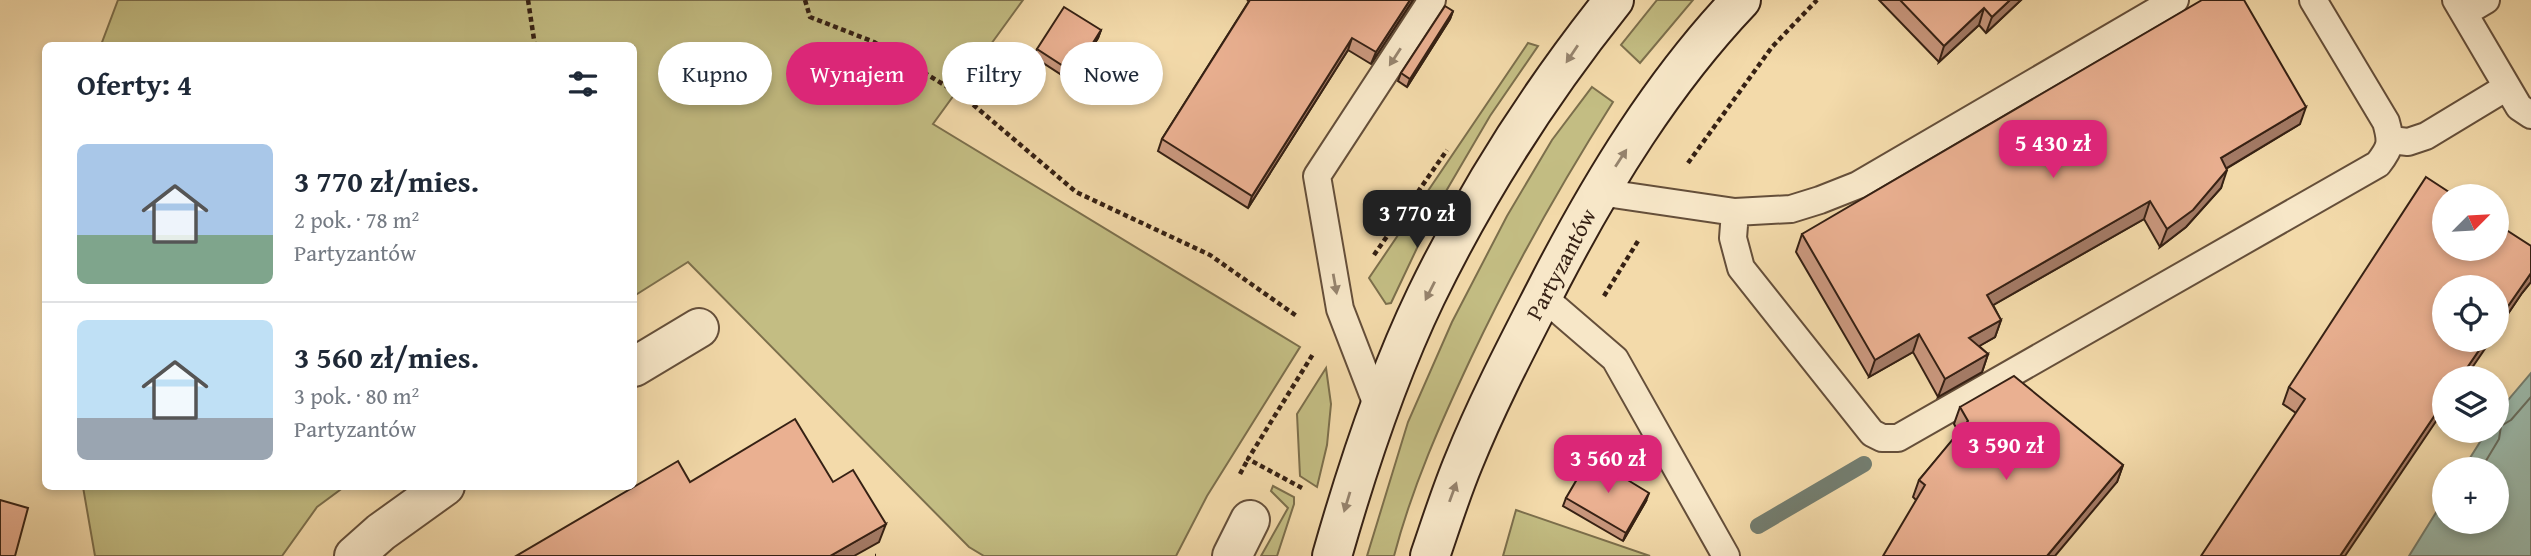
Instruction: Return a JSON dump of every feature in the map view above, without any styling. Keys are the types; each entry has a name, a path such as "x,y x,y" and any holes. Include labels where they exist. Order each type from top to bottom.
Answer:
{"main road":[{"path":"1332,556 1379,410 1426,297 1456,239 1524,127 1577,46 1614,0"},
{"name":"Partyzantów","path":"1430,556 1464,461 1512,357 1599,192 1654,106 1720,22 1741,0"},
{"path":"637,366 699,328"},
{"path":"354,556 381,532 439,490"},
{"path":"1232,556 1250,520"}],"lane":[{"path":"1379,410 1340,309 1317,176 1432,0"},
{"path":"1735,212 1733,238 1741,268 1872,433 1882,438 1898,438 2378,164 2391,140 2386,122 2313,0"},
{"path":"1599,192 1735,212 1791,209 1820,200 1858,185 2159,4"},
{"path":"2469,4 2507,87 2519,107 2531,115"},
{"path":"2391,140 2408,142 2426,136 2507,87"},
{"path":"1543,297 1615,359 1726,556"}],"path":[{"path":"528,0 534,42"},
{"path":"805,0 810,17 874,42 964,97 1076,192 1210,254 1302,321"},
{"path":"1583,330 1703,141 1772,47 1817,0"}],"shaded area":[{"path":"118,0 1023,0 993,42 942,42 942,105 947,105 933,124 1300,347 1207,496 1176,556 984,556 969,547 688,262 637,294 637,42 102,42"},
{"path":"1657,0 1693,0 1640,63 1621,45"},
{"path":"1528,43 1538,46 1490,116 1435,210 1391,303 1386,304 1369,278"},
{"path":"1592,87 1613,102 1538,227 1471,358 1418,480 1394,556 1367,556 1408,422 1452,322 1507,216 1552,140"},
{"path":"1326,368 1331,404 1327,445 1317,487 1300,476 1297,414"},
{"path":"1273,486 1294,497 1294,504 1277,556 1261,556 1288,508 1271,491"},
{"path":"84,490 340,490 317,507 282,556 95,556"},
{"path":"1516,510 1650,556 1503,556"}],"water":[{"path":"2531,373 2531,556 2409,556 2432,519 2432,534 2509,534 2509,457 2471,457 2479,443 2509,443 2509,399"}],"building":[{"path":"1250,0 1410,0 1376,52 1352,38 1252,196 1162,139"},
{"path":"1900,0 2010,0 1992,17 1984,8 1944,46"},
{"path":"2202,0 2244,0 2306,107 2221,158 2227,170 2193,210 2167,229 2150,201 1987,295 2001,320 1969,338 1988,354 1945,379 1919,334 1875,360 1802,234"},
{"path":"1445,6 1453,11 1410,79 1401,73"},
{"path":"1064,7 1101,30 1093,42 1060,42 1060,64 1046,55 1046,42 1042,42"},
{"path":"2426,177 2437,184 2432,184 2432,261 2510,261 2510,232 2531,246 2531,273 2509,305 2509,275 2432,275 2432,352 2478,352 2468,366 2432,366 2432,419 2340,556 2201,556 2305,399 2289,387"},
{"path":"2014,376 2123,465 2047,556 1883,556 1925,485 1919,480 1968,421 1960,407"},
{"path":"795,419 833,482 853,470 886,524 830,556 516,556 629,490 637,490 637,485 678,461 690,482"},
{"path":"1590,457 1649,493 1626,533 1566,498"},
{"path":"0,500 28,508 15,556 0,556"}],"waterway":[{"path":"1758,526 1864,464"}]}
